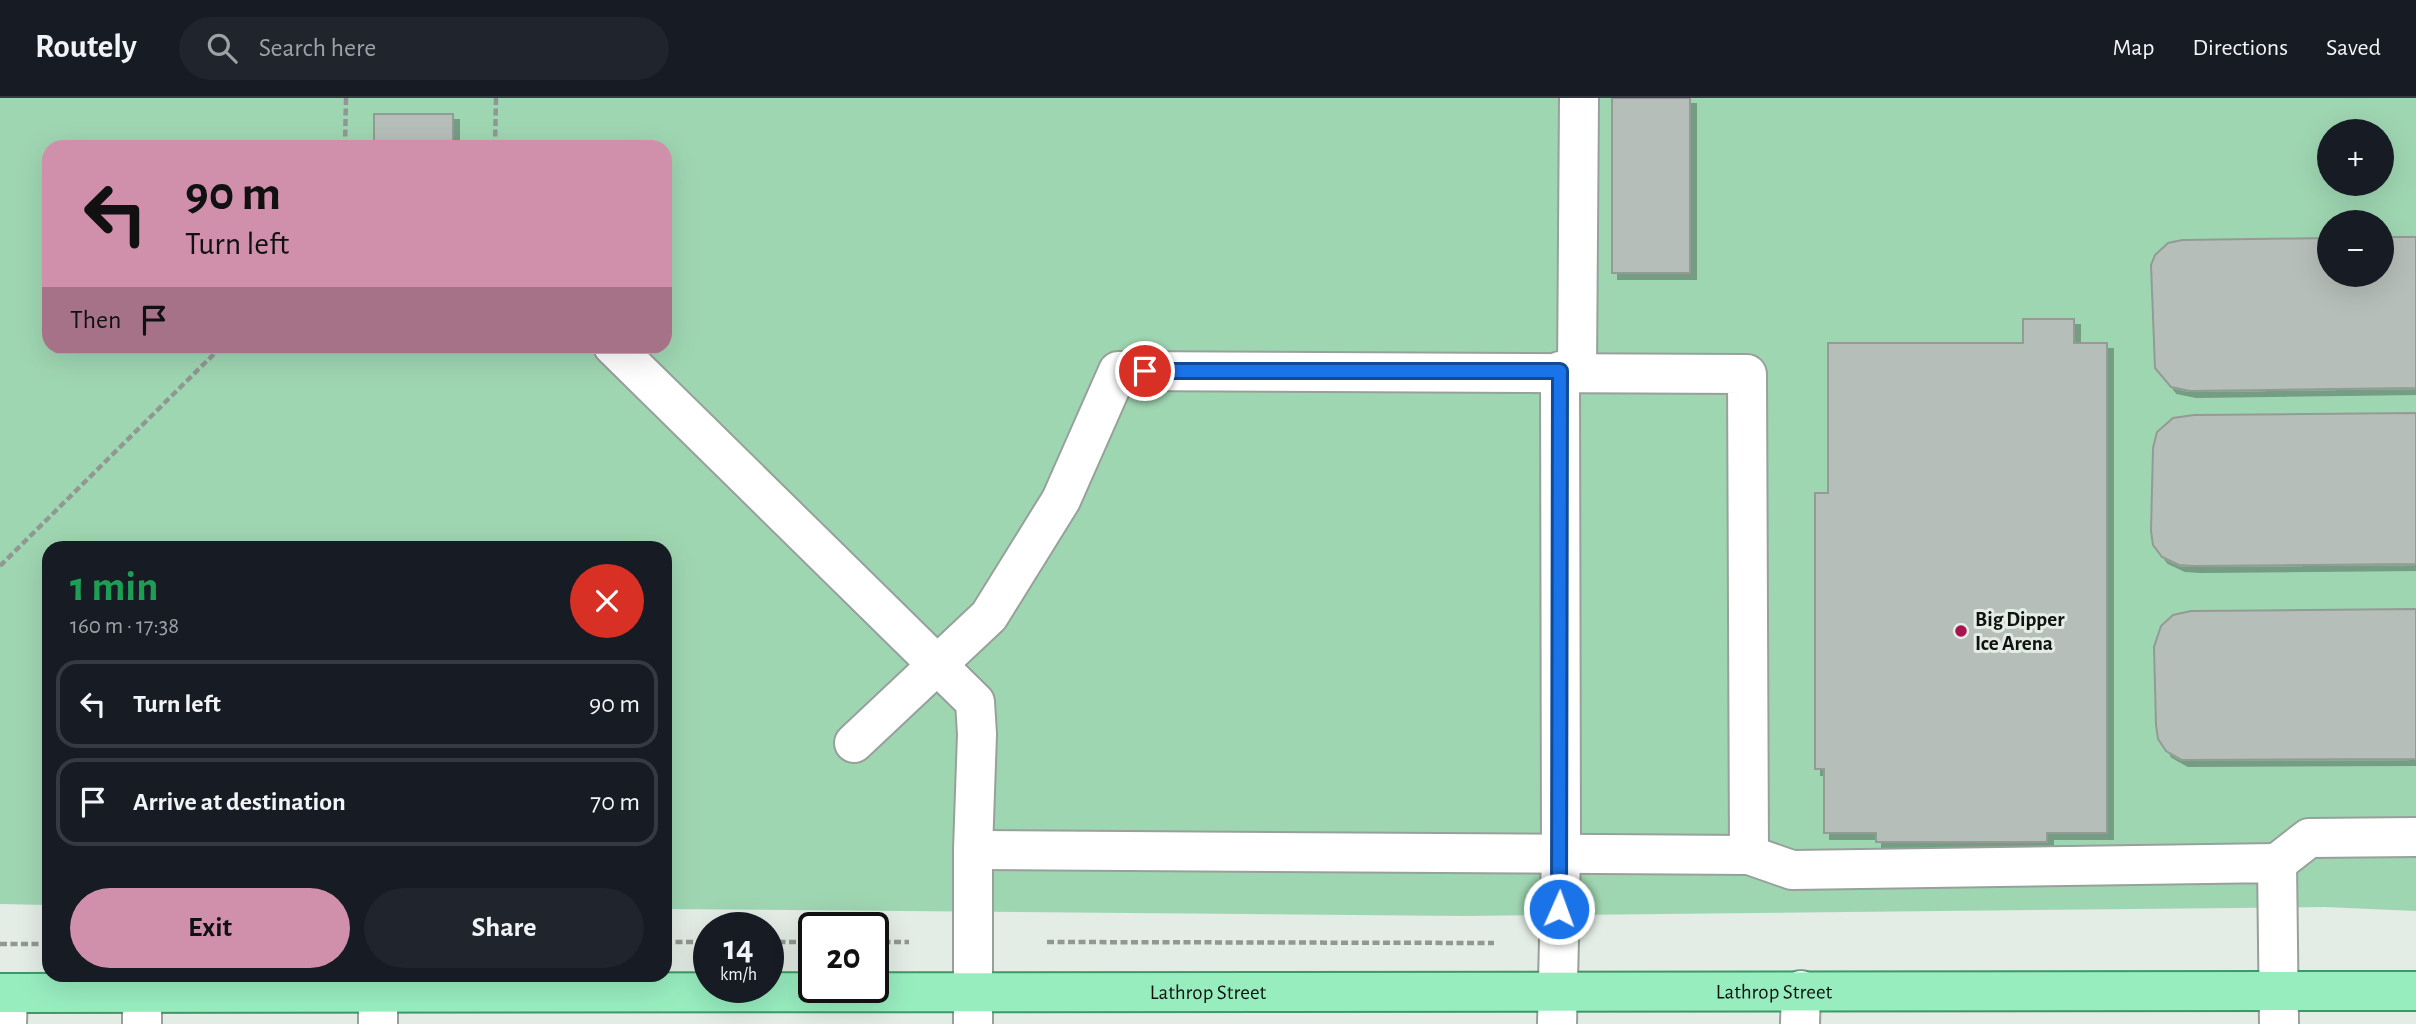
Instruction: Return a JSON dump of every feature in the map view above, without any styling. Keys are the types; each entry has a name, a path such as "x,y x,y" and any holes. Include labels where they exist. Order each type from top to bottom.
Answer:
{"main road":[{"name":"Lathrop Street","path":"5,1004 142,1009 2279,1008 2416,991"}],"lane":[{"path":"1557,1007 1568,372 1579,98"},
{"path":"621,354 975,702 977,734 973,850 973,1008"},
{"path":"854,743 989,616 1060,500 1118,371 1747,374 1749,855"},
{"path":"973,850 1749,855 1792,870 2277,863 2309,838 2416,837"},
{"path":"2277,863 2279,1008"}],"path":[{"path":"345,140 346,98"},
{"path":"495,140 496,98"},
{"path":"0,566 214,354"},
{"path":"672,942 693,942"},
{"path":"889,942 909,942"},
{"path":"1047,942 1494,943"},
{"path":"0,944 42,944"}],"green space":[{"path":"0,98 2416,98 2416,911 2324,907 1465,916 672,909 672,541 42,541 42,905 0,904"}],"building":[{"path":"1612,98 1690,98 1690,273 1612,273"},
{"path":"374,114 453,114 453,140 374,140"},
{"path":"2394,237 2416,237 2416,388 2190,391 2171,387 2155,368 2151,265 2155,255 2168,243 2182,240 2317,238 2317,287 2394,287"},
{"name":"Big Dipper Ice Arena","path":"2023,319 2074,319 2074,343 2107,343 2107,833 2047,833 2047,842 1876,842 1876,833 1824,833 1824,769 1815,769 1815,493 1828,493 1828,343 2023,343"},
{"path":"2416,413 2416,564 2179,565 2162,557 2153,545 2153,448 2157,432 2173,418 2194,415"},
{"path":"2416,609 2416,759 2182,760 2166,751 2158,739 2154,647 2161,626 2173,615 2191,611"}],"place":[{"name":"Big Dipper Ice Arena","path":"1961,631"}],"route":[{"path":"1145,371 1560,371 1559,909"}]}
